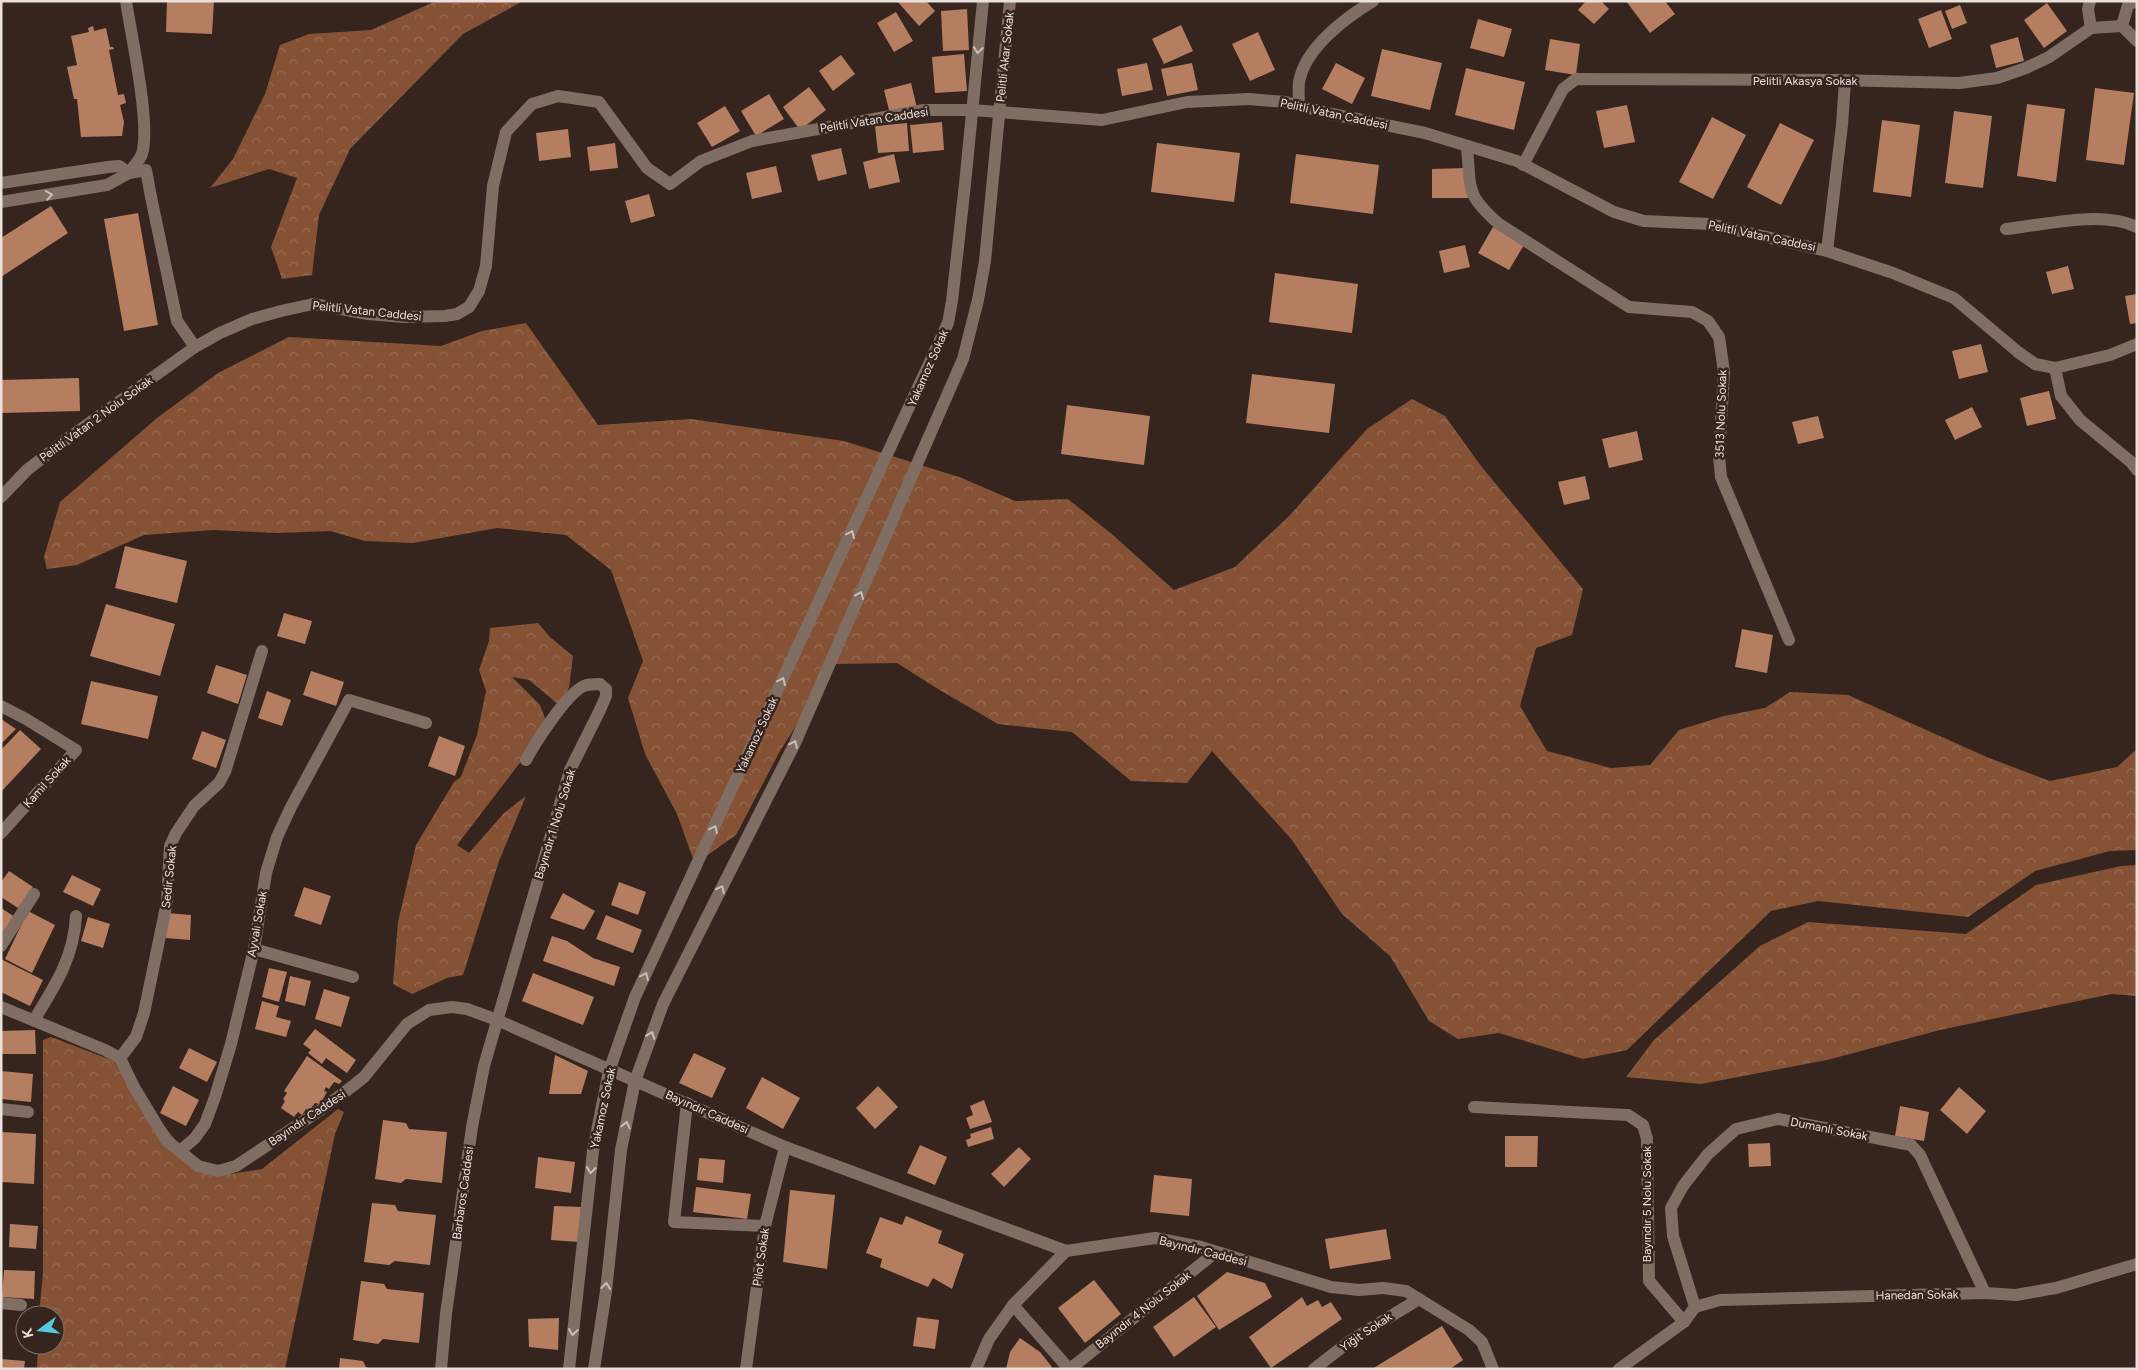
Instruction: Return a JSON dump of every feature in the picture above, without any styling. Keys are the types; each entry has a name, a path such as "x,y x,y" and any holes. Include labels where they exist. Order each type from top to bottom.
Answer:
{"street":[{"path":"126,1 143,111 144,139 142,155 129,173"},
{"path":"972,110 983,1"},
{"name":"Pelitli Akar Sokak","path":"999,114 1010,1"},
{"path":"1299,106 1300,82 1313,52 1346,18 1373,1"},
{"path":"2090,1 2088,10 2091,28 2122,26 2137,41"},
{"path":"2122,26 2128,5 2136,1"},
{"name":"Pelitli Akasya Sokak","path":"1524,165 1563,89 1576,79 1959,83 1997,78 2026,68 2049,57 2091,28"},
{"path":"1827,250 1842,125 1845,81"},
{"name":"Pelitli Vatan Caddesi","path":"195,347 220,333 252,319 313,304 368,314 404,317 445,316 457,314 469,307 479,291 486,266 493,186 506,132 532,104 558,96 599,102 647,168 670,184 701,161 752,141 924,110 972,110 999,114 1102,120 1187,102 1249,99 1284,102 1425,133 1517,161 1614,212 1644,222 1710,224 1827,250 1928,285 1954,298 2035,364 2055,368 2110,355 2137,344"},
{"name":"Yakamoz Sokak","path":"569,1369 593,1151 609,1070 635,997 948,323 962,213 972,110"},
{"name":"Yakamoz Sokak","path":"594,1369 606,1291 621,1150 635,1081 663,1004 795,743 963,359 978,300 985,261 999,114"},
{"name":"3513 Nolu Sokak","path":"1468,147 1470,190 1480,207 1499,224 1629,307 1692,312 1708,321 1719,336 1724,372 1719,456 1721,477 1789,640"},
{"path":"1,183 108,166 119,166 129,173"},
{"path":"1,202 107,185 129,173 146,170 176,314 184,332 195,347"},
{"path":"2006,229 2102,218 2127,222 2137,227"},
{"name":"Pelitli Vatan 2 Nolu Sokak","path":"1,497 27,470 67,439 195,347"},
{"path":"2055,368 2061,396 2080,420 2131,462 2137,470"},
{"name":"Sedir Sokak","path":"120,1058 136,1037 144,1014 167,902 170,846 176,833 194,806 219,783 225,772 262,651"},
{"name":"Bayındır 1 Nolu Sokak","path":"497,1020 570,770 603,703 606,689 600,684 582,686 557,713 536,742 526,760"},
{"name":"Ayvalı Sokak","path":"180,1151 195,1138 205,1124 231,1044 254,950 266,873 277,837 291,807 349,700 426,723"},
{"name":"Kamil Sokak","path":"1,706 76,750 1,833"},
{"path":"1,946 34,894"},
{"path":"34,1020 59,980 75,936 76,916"},
{"path":"254,950 353,978"},
{"path":"1,1007 120,1058"},
{"name":"Bayındır Caddesi","path":"120,1058 134,1087 166,1140 198,1166 218,1171 236,1166 322,1109 354,1085 364,1077 407,1024 429,1010 452,1007 468,1009 786,1147 1066,1251 1155,1238 1216,1252 1331,1287 1359,1290 1390,1289 1406,1291 1469,1330 1482,1342 1493,1369"},
{"name":"Barbaros Caddesi","path":"440,1369 472,1127 484,1066 497,1020"},
{"path":"687,1103 674,1222 765,1226"},
{"name":"Bayındır 5 Nolu Sokak","path":"1474,1107 1628,1115 1643,1124 1647,1139 1647,1263 1649,1281 1684,1322"},
{"path":"1,1110 28,1112"},
{"name":"Dumanlı Sokak","path":"1694,1307 1673,1236 1671,1208 1683,1186 1708,1154 1736,1129 1778,1119 1911,1145 1920,1155 1985,1293"},
{"name":"Pilot Sokak","path":"746,1369 765,1226 786,1147"},
{"path":"976,1369 989,1339 1013,1305 1066,1251"},
{"name":"Bayındır 4 Nolu Sokak","path":"1069,1369 1216,1252"},
{"name":"Hanedan Sokak","path":"1694,1307 1720,1300 1985,1293 2016,1295 2056,1288 2137,1264"},
{"name":"Yiğit Sokak","path":"1314,1369 1350,1342 1419,1299"},
{"path":"1,1303 21,1305"},
{"path":"1013,1305 1069,1369"},
{"path":"1619,1369 1684,1322 1694,1307"}],"green space":[{"path":"436,1 523,1 463,34 350,149 319,215 312,275 282,279 271,247 297,178 269,169 210,188 233,159 265,94 280,45 309,34 371,30"},
{"path":"526,323 598,425 691,419 844,441 962,478 1015,501 1068,499 1113,535 1174,590 1235,567 1290,515 1367,429 1412,399 1445,416 1481,466 1583,589 1572,635 1536,648 1520,706 1547,751 1611,768 1650,765 1679,730 1724,716 1765,708 1790,692 1848,695 1989,758 2050,781 2117,767 2137,749 2137,850 2110,851 2035,871 1968,917 1818,901 1771,911 1627,1050 1583,1059 1499,1033 1458,1039 1429,1021 1390,956 1342,914 1292,840 1212,751 1187,783 1131,781 1072,732 998,724 897,663 834,664 779,753 736,835 695,864 677,814 645,754 628,698 643,661 611,570 566,535 497,528 413,543 365,541 330,531 278,533 213,530 144,535 77,565 47,569 44,557 60,502 157,418 218,373 289,337 441,346 482,331"},
{"path":"538,623 550,637 573,656 569,688 559,705 529,680 512,677 540,705 548,726 457,845 469,853 504,813 526,796 499,861 463,975 447,978 412,994 393,984 398,922 416,845 454,782 461,777 477,735 486,691 479,670 489,641 490,628"},
{"path":"2137,865 2137,996 2111,994 1940,1030 1827,1060 1701,1084 1626,1077 1654,1040 1760,946 1808,922 1966,934 2036,885 2121,866"},
{"path":"51,1037 114,1061 200,1172 223,1175 262,1169 338,1109 344,1112 335,1134 285,1369 37,1369 38,1355 65,1355 65,1305 40,1305 43,1273 43,1040"}],"building":[{"path":"167,1 214,1 212,34 166,32"},
{"path":"897,1 926,1 935,11 919,26"},
{"path":"1586,1 1601,1 1609,9 1594,24 1578,10"},
{"path":"1626,1 1665,1 1675,14 1650,33"},
{"path":"2047,3 2067,31 2044,48 2024,20"},
{"path":"1960,5 1967,23 1952,29 1945,11"},
{"path":"967,9 969,50 943,51 941,11"},
{"path":"1941,10 1952,39 1929,48 1918,19"},
{"path":"896,12 913,41 894,52 877,23"},
{"path":"1478,19 1512,29 1504,57 1470,48"},
{"path":"1181,25 1193,51 1164,64 1152,39"},
{"path":"93,26 94,31 106,28 110,47 114,49 109,50 118,95 124,94 126,103 120,105 124,122 122,136 81,137 77,99 74,99 67,67 77,65 71,36 89,32 88,28"},
{"path":"1258,32 1275,70 1250,81 1232,44"},
{"path":"2018,37 2024,61 1996,68 1990,45"},
{"path":"1550,39 1580,44 1576,75 1545,70"},
{"path":"1382,49 1442,63 1430,110 1371,96"},
{"path":"964,54 967,91 935,93 932,57"},
{"path":"841,55 855,74 833,91 819,71"},
{"path":"1147,63 1153,90 1122,96 1117,69"},
{"path":"1192,63 1198,90 1167,96 1161,69"},
{"path":"1336,63 1365,78 1352,104 1322,89"},
{"path":"1466,68 1525,82 1514,130 1455,115"},
{"path":"911,83 917,108 890,114 884,90"},
{"path":"809,87 826,110 800,130 783,107"},
{"path":"2095,88 2134,93 2124,165 2086,160"},
{"path":"769,94 784,119 756,136 741,111"},
{"path":"2027,104 2065,109 2056,182 2017,176"},
{"path":"1627,105 1635,142 1604,148 1596,111"},
{"path":"725,106 740,131 712,147 697,123"},
{"path":"1954,111 1992,116 1983,188 1945,183"},
{"path":"1712,117 1746,135 1713,199 1679,182"},
{"path":"1882,120 1920,125 1911,197 1873,192"},
{"path":"942,122 944,150 913,153 910,125"},
{"path":"907,123 909,151 878,153 875,126"},
{"path":"1780,123 1814,140 1781,205 1747,187"},
{"path":"568,129 571,157 539,161 536,133"},
{"path":"615,143 618,168 590,171 587,147"},
{"path":"1157,143 1240,153 1234,202 1151,192"},
{"path":"841,148 847,174 818,181 811,155"},
{"path":"894,154 900,182 869,189 863,162"},
{"path":"1296,154 1379,165 1373,214 1290,203"},
{"path":"776,166 782,192 752,199 746,173"},
{"path":"1467,168 1468,198 1432,198 1432,169"},
{"path":"649,194 655,216 631,223 625,201"},
{"path":"51,206 68,233 1,277 1,238"},
{"path":"138,213 158,325 124,331 104,219"},
{"path":"1493,227 1524,245 1509,270 1478,253"},
{"path":"1465,245 1470,267 1444,273 1439,251"},
{"path":"2068,266 2074,289 2052,294 2046,272"},
{"path":"1275,273 1358,284 1352,333 1269,322"},
{"path":"2137,294 2137,323 2130,324 2125,296"},
{"path":"1981,344 1988,372 1959,379 1952,351"},
{"path":"1252,374 1335,384 1329,433 1246,423"},
{"path":"79,378 80,411 1,413 1,380"},
{"path":"2049,391 2056,419 2027,426 2020,398"},
{"path":"1067,405 1150,416 1144,465 1061,454"},
{"path":"1972,407 1982,427 1955,440 1945,420"},
{"path":"1818,416 1824,438 1798,444 1792,422"},
{"path":"1637,431 1643,460 1609,468 1602,439"},
{"path":"1585,476 1590,499 1564,505 1558,482"},
{"path":"125,546 187,561 177,603 115,588"},
{"path":"106,604 175,624 160,676 90,656"},
{"path":"284,613 312,621 305,644 277,636"},
{"path":"1742,629 1773,635 1767,673 1735,667"},
{"path":"216,665 247,675 238,704 207,693"},
{"path":"311,671 344,682 336,706 303,695"},
{"path":"91,681 158,696 148,739 81,724"},
{"path":"267,691 291,700 282,726 258,718"},
{"path":"1,719 16,729 1,744"},
{"path":"20,730 41,749 1,792 1,750"},
{"path":"202,731 226,740 216,768 192,759"},
{"path":"439,736 465,746 455,776 428,766"},
{"path":"9,871 33,887 18,908 1,897 1,882"},
{"path":"72,875 101,889 93,906 63,892"},
{"path":"619,882 646,892 638,915 611,905"},
{"path":"304,887 331,896 321,925 294,916"},
{"path":"563,893 595,911 584,930 550,918"},
{"path":"1,908 15,917 1,934"},
{"path":"28,911 55,925 32,973 5,959"},
{"path":"167,913 191,915 190,940 166,938"},
{"path":"606,915 642,930 633,953 596,939"},
{"path":"88,917 110,924 103,948 81,941"},
{"path":"552,936 567,941 593,958 620,967 614,986 543,961"},
{"path":"1,959 43,980 30,1006 1,992"},
{"path":"269,968 287,972 279,1002 262,997"},
{"path":"533,973 594,997 583,1025 522,1001"},
{"path":"290,976 311,981 305,1006 285,1001"},
{"path":"324,989 350,997 341,1027 315,1019"},
{"path":"262,1001 279,1006 276,1017 291,1021 286,1037 255,1029"},
{"path":"315,1029 356,1060 347,1073 326,1058 322,1064 308,1053 311,1050 303,1044"},
{"path":"35,1030 36,1054 1,1054 1,1031"},
{"path":"189,1048 217,1062 207,1082 179,1068"},
{"path":"694,1053 726,1068 712,1098 679,1083"},
{"path":"555,1055 588,1071 581,1094 549,1094"},
{"path":"307,1056 342,1081 339,1084 334,1082 329,1089 326,1087 324,1091 327,1092 320,1104 315,1103 309,1111 306,1109 302,1115 298,1112 294,1117 281,1108 287,1093 284,1091"},
{"path":"1,1071 33,1074 31,1102 1,1099"},
{"path":"762,1077 800,1098 783,1129 746,1108"},
{"path":"173,1086 199,1100 186,1126 160,1113"},
{"path":"878,1086 898,1107 875,1129 856,1108"},
{"path":"1959,1087 1986,1111 1967,1134 1940,1110"},
{"path":"984,1100 992,1122 970,1129 966,1118 973,1115 970,1106"},
{"path":"1900,1106 1929,1112 1924,1141 1895,1136"},
{"path":"383,1120 406,1123 409,1129 447,1132 442,1183 406,1179 401,1183 375,1179"},
{"path":"991,1127 994,1139 968,1147 966,1140 971,1138 970,1134"},
{"path":"1,1132 36,1134 34,1184 1,1182"},
{"path":"1505,1136 1538,1136 1537,1167 1505,1167"},
{"path":"1770,1143 1771,1166 1749,1167 1748,1144"},
{"path":"920,1145 947,1157 935,1185 907,1173"},
{"path":"1019,1147 1031,1159 1004,1187 991,1174"},
{"path":"538,1157 575,1162 571,1193 535,1188"},
{"path":"699,1158 725,1160 723,1183 697,1180"},
{"path":"1154,1175 1192,1179 1189,1216 1150,1212"},
{"path":"696,1187 751,1194 747,1219 693,1212"},
{"path":"790,1190 835,1195 827,1269 783,1262"},
{"path":"372,1203 395,1205 398,1211 436,1215 430,1265 395,1261 389,1265 364,1262"},
{"path":"554,1206 581,1207 579,1242 551,1240"},
{"path":"906,1216 942,1231 938,1243 964,1254 952,1289 933,1278 928,1287 880,1267 882,1259 866,1253 880,1217 902,1225"},
{"path":"10,1224 38,1226 36,1249 9,1247"},
{"path":"1386,1229 1391,1259 1330,1269 1325,1239"},
{"path":"4,1270 35,1271 34,1299 2,1297"},
{"path":"1227,1272 1265,1283 1272,1297 1219,1330 1197,1296"},
{"path":"1094,1280 1121,1314 1085,1343 1058,1308"},
{"path":"361,1281 384,1284 387,1289 424,1293 419,1343 383,1339 378,1344 353,1340"},
{"path":"1194,1297 1216,1327 1174,1357 1153,1327"},
{"path":"1302,1297 1307,1306 1318,1300 1322,1307 1331,1302 1342,1319 1271,1368 1249,1337"},
{"path":"917,1317 939,1320 935,1349 913,1346"},
{"path":"559,1318 558,1350 529,1347 528,1319"},
{"path":"1442,1326 1463,1360 1450,1369 1372,1369"},
{"path":"1020,1338 1040,1352 1052,1367 1051,1369 1006,1369 1010,1352"},
{"path":"340,1358 363,1361 366,1367 371,1369 339,1369"},
{"path":"1,1359 25,1361 24,1369 1,1369"}]}
